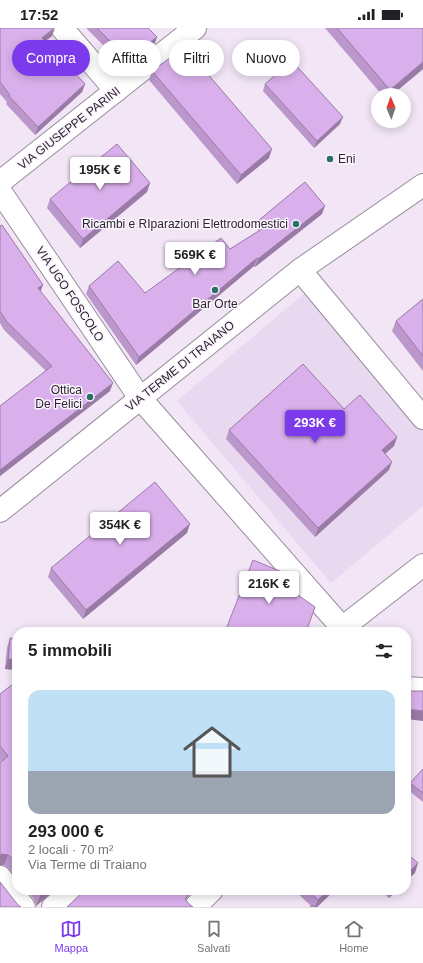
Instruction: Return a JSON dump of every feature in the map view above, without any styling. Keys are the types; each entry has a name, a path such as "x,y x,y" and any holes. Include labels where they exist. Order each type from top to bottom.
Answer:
{"street":[{"path":"62,28 116,91"},
{"name":"VIA GIUSEPPE PARINI","path":"0,182 194,28"},
{"name":"VIA TERME DI TRAIANO","path":"0,510 300,270 423,184"},
{"name":"VIA UGO FOSCOLO","path":"0,191 140,398 341,627"},
{"path":"300,270 423,418"},
{"path":"348,627 423,565"},
{"path":"411,688 423,689"},
{"path":"0,877 12,892"},
{"path":"14,895 24,907"},
{"path":"53,907 68,895"},
{"path":"195,907 207,895"}],"shaded area":[{"path":"306,292 423,430 423,506 331,583 177,401"}],"building":[{"path":"0,28 54,28 42,38 44,40 12,40 12,76 78,76 85,84 38,127 9,96 10,95 0,82"},
{"path":"97,28 148,28 157,37 153,40 109,40"},
{"path":"337,28 423,28 423,62 392,88 388,88"},
{"path":"169,58 169,76 209,76 272,149 241,175 156,76 161,76 161,64"},
{"path":"300,70 343,117 317,141 265,84 274,76 300,76"},
{"path":"117,144 150,183 83,239 50,199"},
{"path":"305,182 325,206 258,259 257,258 139,357 89,286 118,261 145,293 221,238 230,249 265,227 259,220"},
{"path":"2,225 43,285 38,288 113,383 0,470 0,406 52,366 7,322 0,311 0,226"},
{"path":"423,299 423,356 396,321"},
{"path":"303,364 344,409 360,395 397,437 382,450 392,462 318,528 229,430"},
{"path":"155,482 190,524 86,610 51,568"},
{"path":"253,560 282,572 278,581 315,607 308,627 227,627"},
{"path":"10,638 12,638 12,659 8,659"},
{"path":"12,685 12,858 8,855 0,855 0,763 8,756 0,746 0,694"},
{"path":"411,691 423,691 423,711 411,710"},
{"path":"423,769 423,793 411,784"},
{"path":"411,857 418,863 411,870"},
{"path":"0,882 18,905 21,907 0,907"},
{"path":"80,895 187,895 185,899 193,907 67,907"},
{"path":"313,895 323,895 318,900"}],"place":[{"name":"Eni","path":"330,159"},
{"name":"Ricambi e RIparazioni Elettrodomestici","path":"296,224"},
{"name":"Bar Orte","path":"215,290"},
{"name":"Ottica De Felici","path":"90,397"}]}
